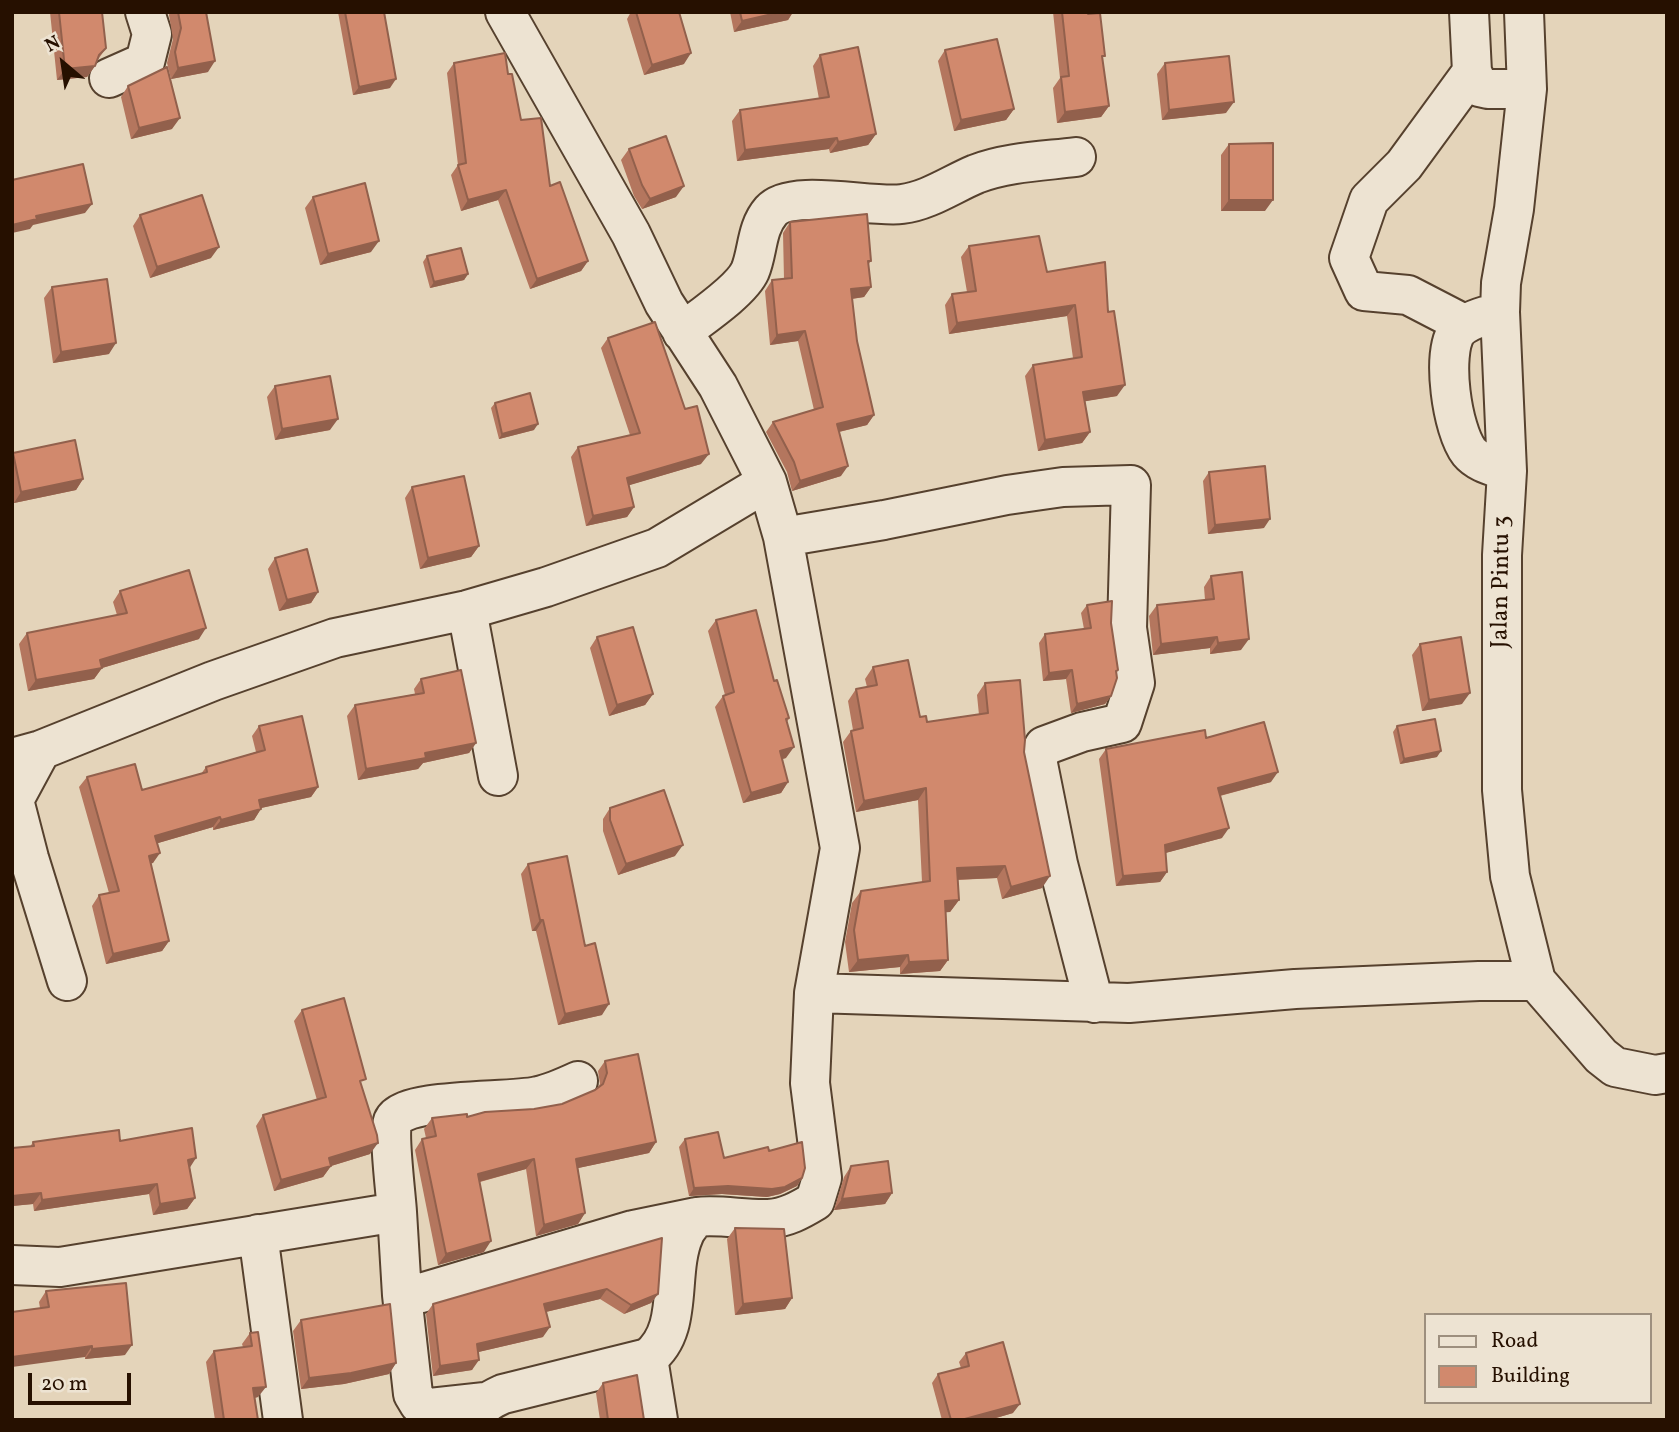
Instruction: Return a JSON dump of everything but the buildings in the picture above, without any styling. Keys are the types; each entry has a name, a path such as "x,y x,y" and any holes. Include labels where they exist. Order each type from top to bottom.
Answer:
{"street":[{"path":"109,78 145,62 152,34 145,12"},
{"path":"402,1295 421,1293 633,1230 712,1215 770,1219 793,1214 815,1201 820,1192 822,1178 810,1083 814,993 840,848 783,537 767,482 718,386 664,303 631,234 505,12"},
{"path":"1469,12 1472,72 1479,87 1527,89"},
{"name":"Jalan Pintu 3","path":"1524,12 1527,89 1514,209 1501,283 1500,312 1507,471 1502,555 1502,790 1510,876 1536,981 1601,1056 1615,1067 1629,1072 1655,1075 1667,1073"},
{"path":"1464,324 1408,295 1364,291 1349,258 1369,200 1404,165 1472,72"},
{"path":"682,332 724,300 749,274 761,229 772,209 798,199 903,205 990,170 1076,157"},
{"path":"1500,312 1464,324 1451,343 1450,384 1462,440 1470,453 1482,463 1507,471"},
{"path":"67,981 14,800 27,754 213,681 335,638 467,610 546,587 657,548 767,482"},
{"path":"783,537 1007,495 1063,487 1131,485 1128,628 1135,683 1122,723 1082,732 1044,746 1037,759 1058,864 1094,1003"},
{"path":"467,610 498,776"},
{"path":"814,993 984,996 1129,1003 1295,989 1536,981"},
{"path":"578,1081 537,1097 443,1104 407,1109 398,1114 392,1128 402,1295 413,1394 419,1404 430,1408 481,1411 503,1394 648,1358 659,1348 667,1335 679,1250 684,1234 696,1217"},
{"path":"12,1265 60,1267 397,1212"},
{"path":"258,1234 283,1420"},
{"path":"648,1358 659,1420"}]}
